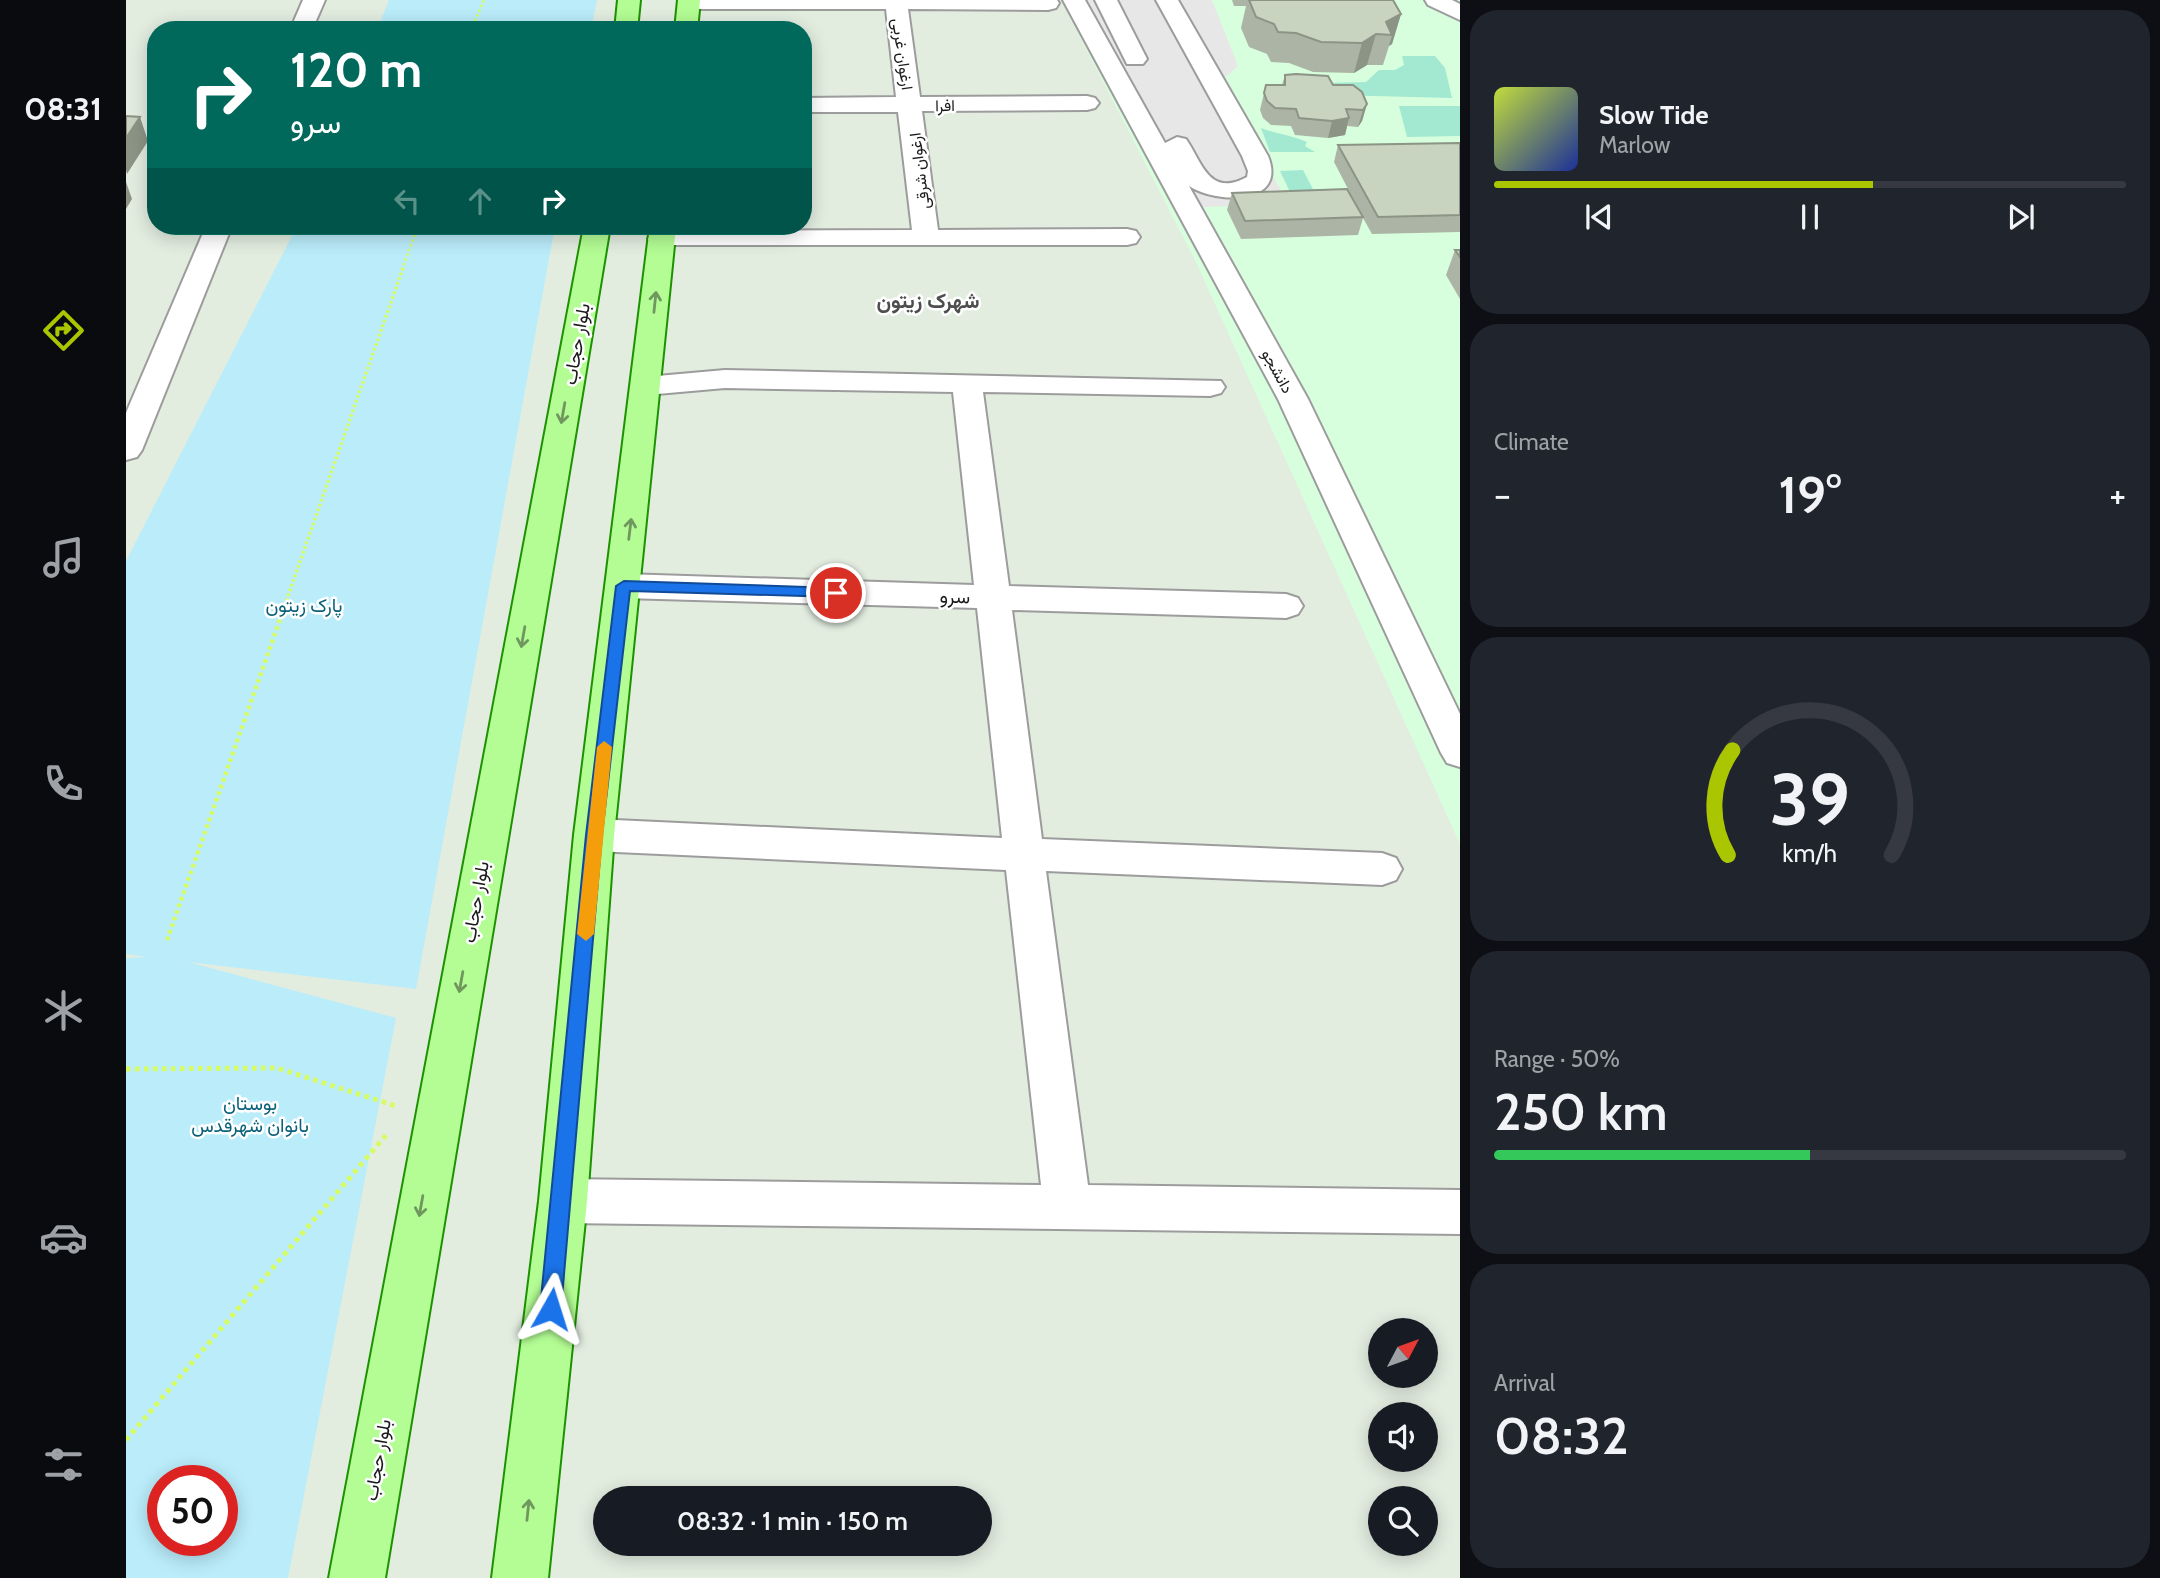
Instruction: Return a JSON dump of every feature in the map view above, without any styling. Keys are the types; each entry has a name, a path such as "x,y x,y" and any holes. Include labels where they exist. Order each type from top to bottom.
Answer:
{"main road":[{"path":"627,21 629,0"},
{"path":"687,21 689,1"},
{"name":"بلوار حجاب","path":"357,1578 424,1103 595,235"},
{"path":"520,1578 563,1201 594,835 662,235"}],"street":[{"path":"305,21 314,0"},
{"path":"1106,0 1193,176 1218,189 1249,188 1259,181 1261,171 1255,156 1167,0"},
{"path":"1436,0 1460,13"},
{"path":"689,1 1061,1"},
{"name":"دانشجو","path":"1061,1 1293,399 1460,753"},
{"name":"ارغوان غربی","path":"896,3 911,105"},
{"name":"افرا","path":"812,105 1087,103"},
{"name":"ارغوان شرقی","path":"911,105 926,237"},
{"path":"126,450 215,235"},
{"path":"694,235 747,240 1126,237"},
{"path":"646,386 724,379 1210,387"},
{"path":"967,384 1067,1206"},
{"name":"سرو","path":"624,586 1286,607"},
{"path":"594,835 663,841 1382,869"},
{"path":"563,1201 1460,1212"}],"path":[{"path":"475,21 484,0"},
{"path":"167,940 414,235"},
{"path":"126,1069 276,1068 424,1103 126,1440"}],"shaded area":[{"path":"1061,0 1460,0 1460,844 1196,262"},
{"path":"1080,0 1212,0 1238,66 1219,83 1289,204 1178,208"},
{"path":"1402,56 1435,56 1445,68 1452,98 1333,95 1320,83 1366,82 1379,70 1395,70 1404,65"},
{"path":"1399,106 1460,106 1460,136 1407,137"},
{"path":"1261,128 1307,142 1305,146 1315,152 1270,152"},
{"path":"1303,170 1315,193 1291,194 1280,171"}],"green space":[{"path":"389,0 597,0 593,21 381,21"},
{"name":"پارک زیتون","path":"292,235 553,235 416,989 188,962 396,1018 288,1578 126,1578 126,958 147,957 126,954 126,561"}],"building":[{"path":"1249,0 1393,0 1401,14 1386,22 1392,35 1376,34 1362,43 1321,42 1296,33 1278,32 1274,24 1256,17"},
{"path":"1285,75 1328,76 1333,85 1353,85 1362,92 1367,104 1363,110 1346,109 1349,118 1332,121 1299,118 1296,109 1275,108 1267,101 1264,93 1266,85 1285,85"},
{"path":"126,116 140,117 126,138"},
{"path":"1460,143 1460,215 1378,217 1338,145"},
{"path":"1347,189 1363,217 1245,221 1232,193"}],"slow traffic":[{"path":"586,934 604,747"}],"district":[{"name":"شهرک زیتون","path":"928,301"}],"route":[{"path":"551,1309 563,1201 594,835 624,586 836,593"}],"park label":[{"name":"بوستان بانوان شهرقدس","path":"250,1114"}]}
